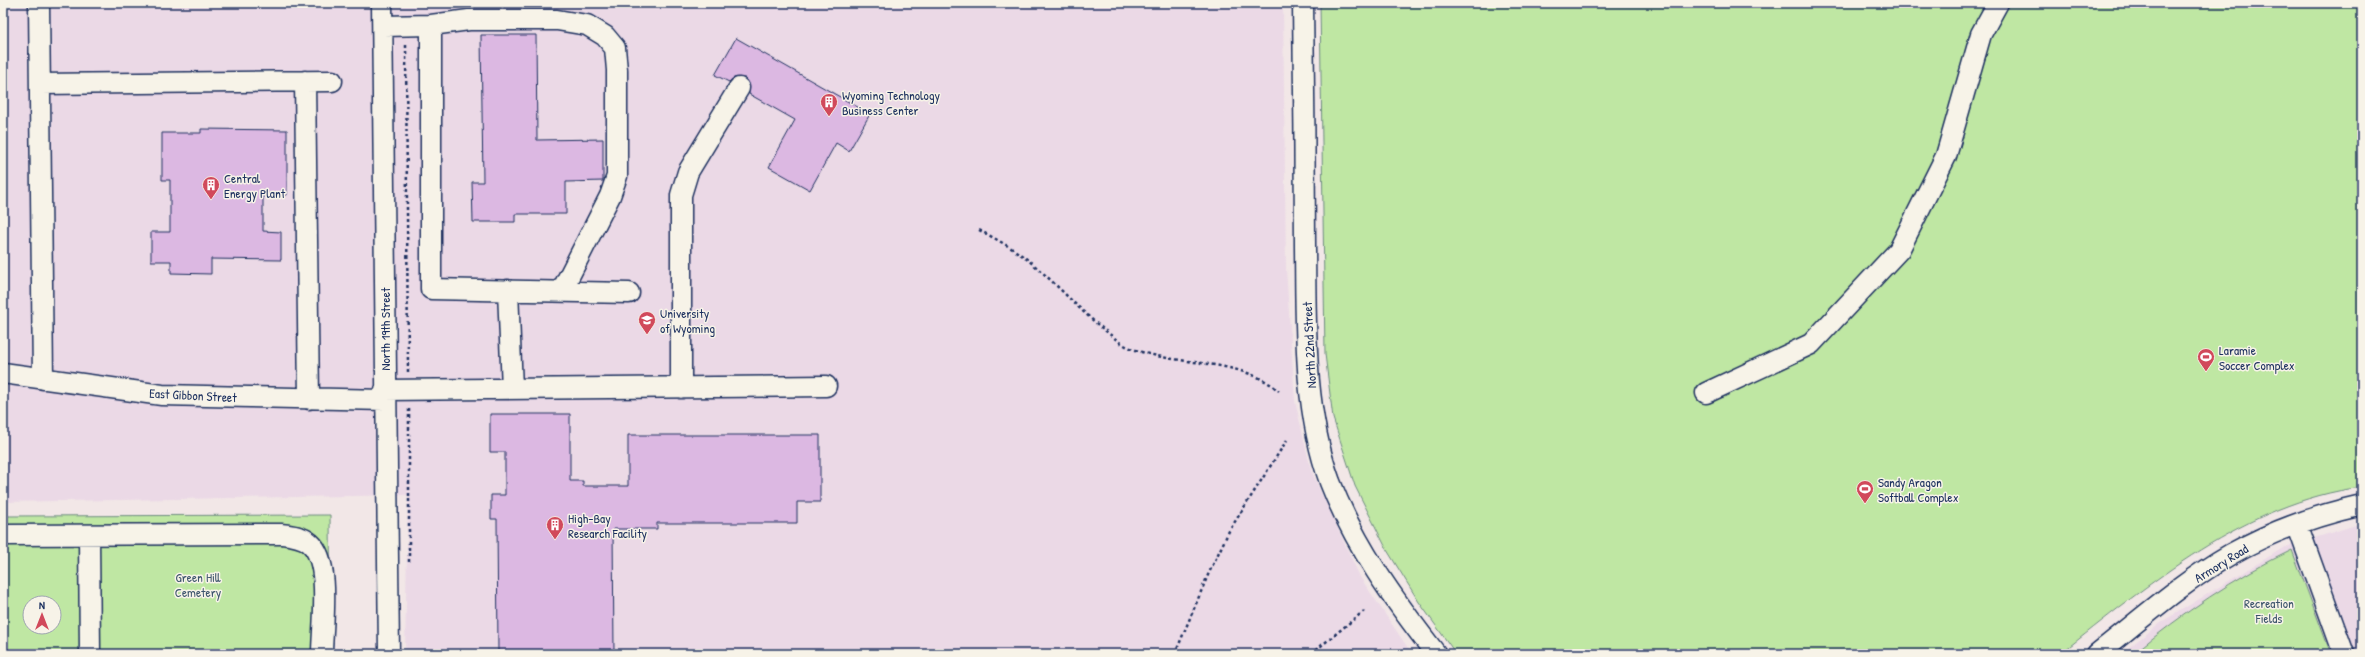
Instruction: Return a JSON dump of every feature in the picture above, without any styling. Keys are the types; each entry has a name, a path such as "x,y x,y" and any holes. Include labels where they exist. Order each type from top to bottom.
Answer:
{"street":[{"path":"39,3 43,379"},
{"name":"North 19th Street","path":"382,3 385,395 389,654"},
{"name":"North 22nd Street","path":"1303,3 1306,319 1308,372 1315,425 1330,480 1349,526 1371,565 1436,654"},
{"path":"1706,393 1811,344 1899,250 1946,156 1981,34 1998,3"},
{"path":"382,26 431,25 469,20 557,20 587,25 605,36 614,48 617,70 617,176 610,196 562,290"},
{"path":"431,25 431,289 562,290 629,293"},
{"path":"305,81 309,399"},
{"path":"40,84 332,81"},
{"path":"681,388 681,195 688,172 740,88"},
{"path":"508,290 512,389"},
{"name":"East Gibbon Street","path":"3,373 162,394 309,399 385,395 408,390 826,386"},
{"name":"Armory Road","path":"2097,654 2176,592 2231,554 2297,524 2330,512 2362,505"},
{"path":"2297,524 2344,654"},
{"path":"3,535 281,534 296,536 309,542 318,553 323,568 322,654"},
{"path":"89,535 90,654"}],"path":[{"path":"406,26 409,570"},
{"path":"979,230 1008,246 1028,260 1080,309 1124,345 1145,353 1248,373 1267,380 1279,391"},
{"path":"1175,654 1208,575 1229,531 1287,440"},
{"path":"1311,654 1364,611"}],"shaded area":[{"name":"University of Wyoming","path":"3,3 1283,3 1286,269 1295,401 1311,470 1360,577 1412,654 405,654 408,495 3,502"},
{"name":"Recreation Fields","path":"2362,523 2362,654 2120,654 2165,620 2283,548"}],"green space":[{"path":"1320,3 2362,3 2362,487 2319,496 2278,510 2238,528 2200,550 2164,574 2128,600 2060,654 1456,654 1419,602 1387,550 1355,486 1333,418 1325,354"},
{"name":"Green Hill Cemetery","path":"330,515 331,654 3,654 3,516"},
{"name":"Recreation Fields","path":"2292,550 2331,654 2133,654 2170,625 2210,597 2250,572"}],"building":[{"path":"481,35 536,35 537,140 603,139 603,181 566,182 566,214 515,214 515,222 473,222 472,182 483,182"},
{"name":"Wyoming Technology Business Center","path":"736,38 870,114 849,151 836,143 810,190 769,167 795,120 749,94 749,83 745,78 734,78 729,82 715,75"},
{"name":"Central Energy Plant","path":"201,129 287,130 287,195 263,195 263,231 281,232 281,260 211,259 211,274 171,273 171,261 151,261 151,232 170,232 170,180 162,180 162,133 201,133"},
{"name":"High-Bay Research Facility","path":"490,414 570,414 570,481 583,481 583,486 628,486 628,435 820,435 820,502 797,502 797,523 657,523 657,529 613,529 614,654 498,653 497,519 491,519 491,495 505,495 505,452 490,452"}],"place":[{"name":"Wyoming Technology Business Center","path":"829,117"},
{"name":"Central Energy Plant","path":"211,200"},
{"name":"University of Wyoming","path":"647,335"},
{"name":"Laramie Soccer Complex","path":"2206,372"},
{"name":"Sandy Aragon Softball Complex","path":"1865,504"},
{"name":"High-Bay Research Facility","path":"555,540"}]}
